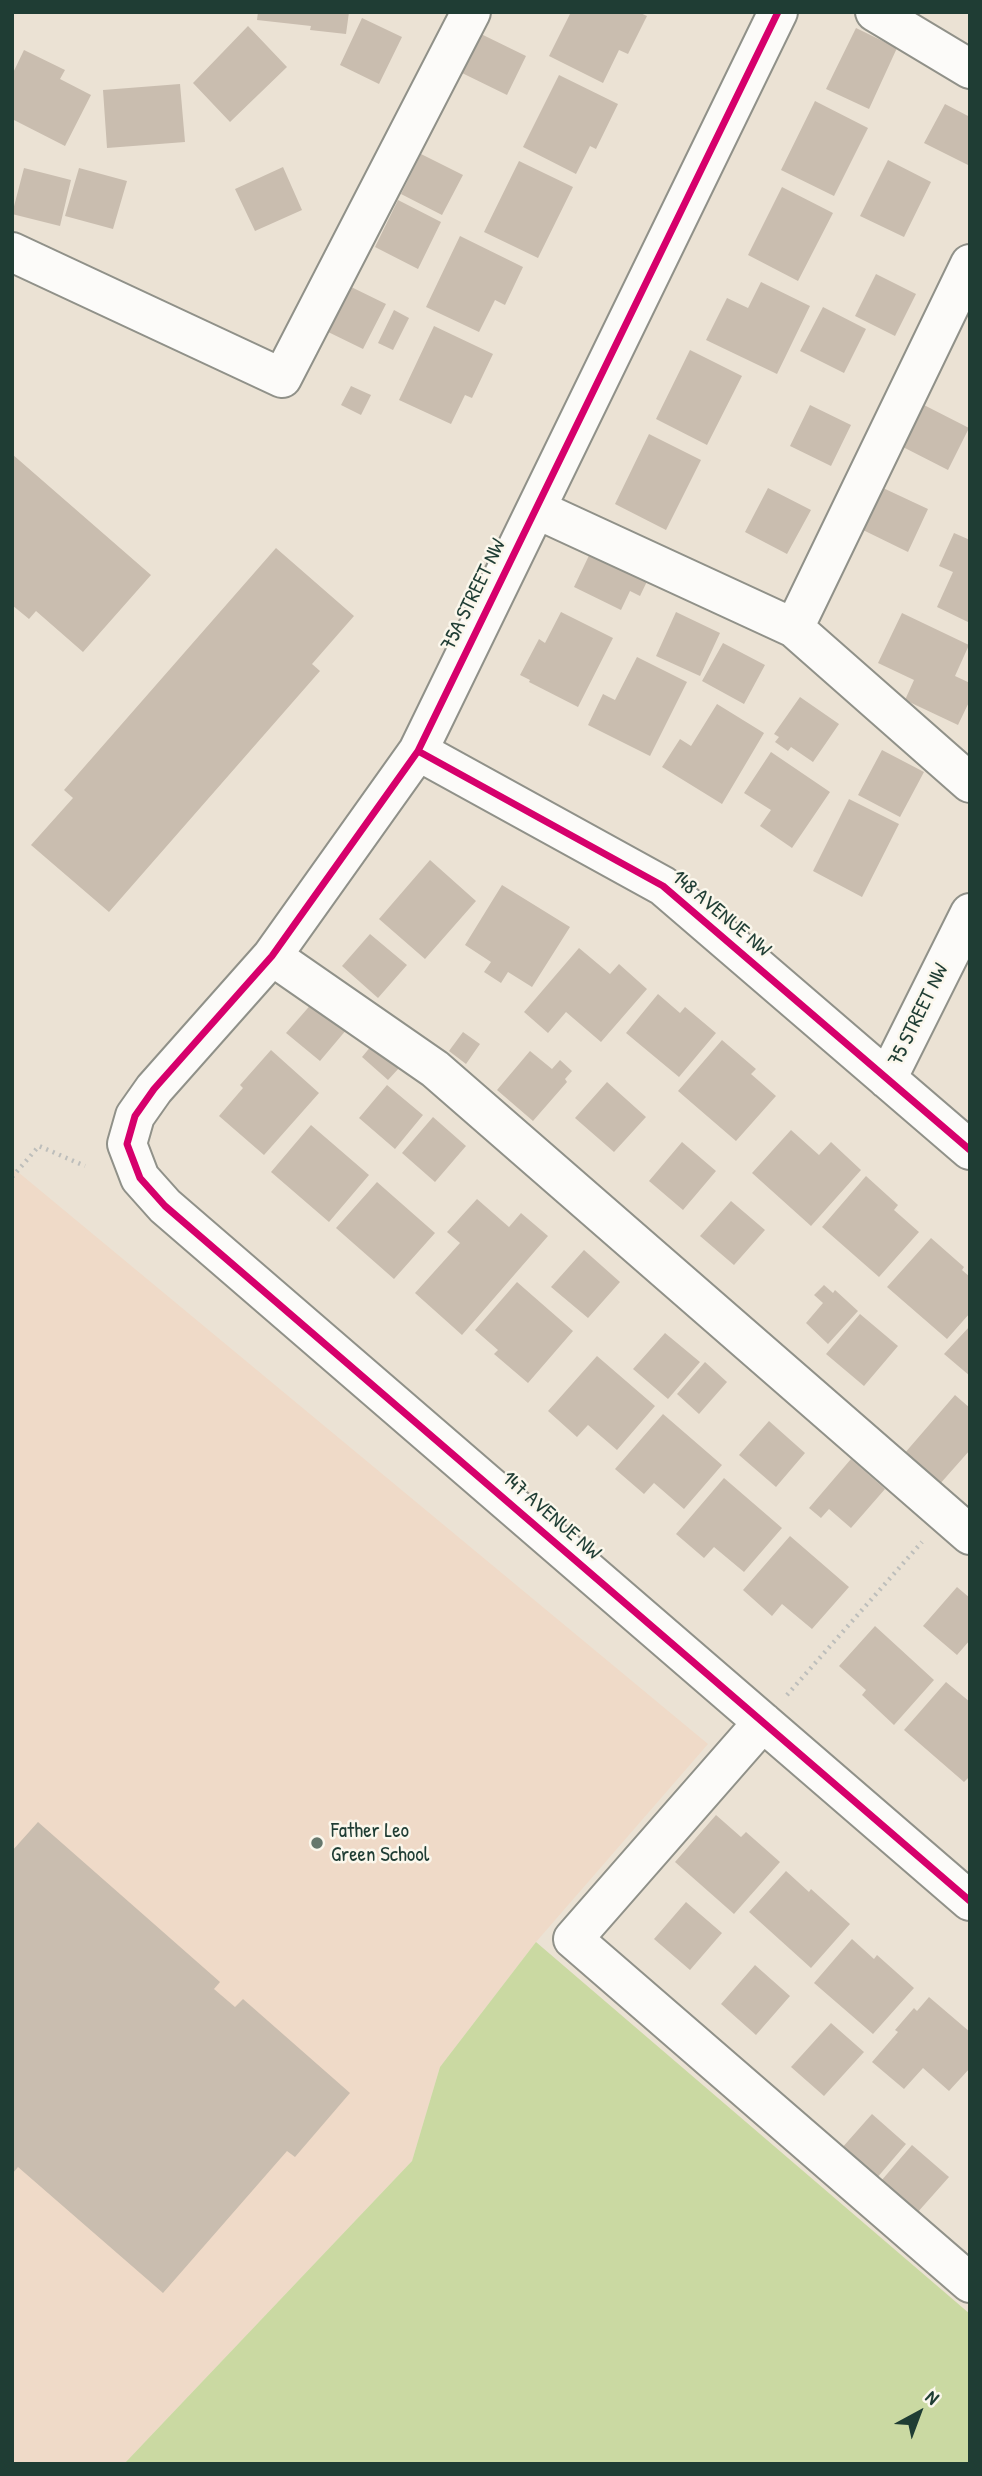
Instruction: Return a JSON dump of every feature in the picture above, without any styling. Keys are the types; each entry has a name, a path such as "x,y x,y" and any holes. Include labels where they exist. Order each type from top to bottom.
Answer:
{"street":[{"path":"12,252 282,378 471,12"},
{"name":"75A STREET NW","path":"127,1144 135,1115 154,1089 272,956 418,751 778,12"},
{"path":"875,12 970,69"},
{"path":"794,628 970,264"},
{"path":"536,509 794,628 970,783"},
{"name":"148 AVENUE NW","path":"418,751 663,886 970,1150"},
{"name":"75 STREET NW","path":"887,1079 970,913"},
{"path":"272,956 435,1069 958,1525"},
{"name":"147 AVENUE NW","path":"127,1144 140,1178 165,1206 970,1901"},
{"path":"763,1722 573,1939 970,2283"}],"path":[{"path":"12,1177 39,1146 85,1166"},
{"path":"763,1722 958,1525"}],"shaded area":[{"name":"Father Leo Green School","path":"12,1167 708,1744 536,1942 440,2067 412,2161 124,2464 12,2464"}],"green space":[{"path":"536,1942 970,2314 970,2464 124,2464 412,2161 440,2067"}],"building":[{"path":"258,12 349,12 346,34 310,30 311,26 257,20"},
{"path":"571,12 638,12 647,16 628,54 619,50 603,83 549,56"},
{"path":"362,18 402,37 379,84 340,65"},
{"path":"248,26 287,67 230,122 193,83"},
{"path":"856,28 897,48 869,109 826,89"},
{"path":"481,34 526,56 507,95 462,73"},
{"path":"24,50 65,70 60,79 91,95 65,146 12,119 12,75"},
{"path":"559,75 618,104 596,149 590,146 576,174 523,147"},
{"path":"180,84 185,142 107,148 103,90"},
{"path":"815,101 868,128 834,196 781,170"},
{"path":"945,104 970,117 970,166 924,143"},
{"path":"421,154 463,175 442,215 401,194"},
{"path":"888,160 931,182 904,237 860,216"},
{"path":"519,161 573,187 538,258 484,232"},
{"path":"283,167 302,210 255,231 235,189"},
{"path":"24,168 71,180 60,226 12,214"},
{"path":"79,168 127,181 113,229 65,216"},
{"path":"782,187 833,213 798,281 748,255"},
{"path":"398,200 441,222 418,269 375,247"},
{"path":"460,236 523,267 505,305 495,300 479,332 426,307"},
{"path":"876,274 916,294 895,336 855,316"},
{"path":"761,282 810,306 777,374 706,340 727,298 748,308"},
{"path":"343,283 386,304 363,349 320,328"},
{"path":"823,307 866,329 844,373 800,351"},
{"path":"394,310 409,318 393,350 378,343"},
{"path":"434,326 493,354 472,398 465,395 451,424 399,400"},
{"path":"690,350 742,376 707,445 656,419"},
{"path":"351,386 371,395 361,415 341,405"},
{"path":"922,404 969,428 948,470 901,446"},
{"path":"810,405 851,425 831,466 790,446"},
{"path":"649,434 701,460 666,530 615,504"},
{"path":"12,454 151,575 83,652 36,611 29,619 12,605"},
{"path":"768,488 811,510 787,554 745,532"},
{"path":"883,488 928,509 908,552 863,530"},
{"path":"954,533 970,540 970,623 937,607 953,572 939,566"},
{"path":"594,545 651,573 640,596 630,591 621,610 574,587"},
{"path":"276,548 354,616 312,664 320,671 109,912 31,845 73,798 64,790"},
{"path":"561,612 613,638 578,707 520,675 539,639 545,643"},
{"path":"676,612 720,633 700,676 656,656"},
{"path":"902,613 969,645 955,676 970,683 970,700 958,725 905,700 914,680 878,663"},
{"path":"723,643 765,665 744,704 702,681"},
{"path":"637,657 687,682 650,756 588,725 603,694 615,700"},
{"path":"800,697 839,724 813,762 791,747 788,751 775,742 779,737 774,734"},
{"path":"717,704 764,733 722,804 662,767 680,739 691,746"},
{"path":"882,750 924,772 900,817 858,795"},
{"path":"771,752 830,792 792,848 760,826 771,810 744,793"},
{"path":"849,799 899,824 862,897 813,871"},
{"path":"430,860 476,901 425,959 379,919"},
{"path":"502,885 570,927 532,987 508,972 501,983 484,972 491,962 465,945"},
{"path":"370,934 407,965 378,998 342,966"},
{"path":"579,948 610,974 619,964 647,989 601,1042 566,1012 548,1033 524,1012"},
{"path":"658,994 680,1013 685,1007 716,1033 679,1077 626,1033"},
{"path":"314,1001 347,1029 320,1061 286,1033"},
{"path":"463,1032 480,1044 466,1064 449,1051"},
{"path":"722,1040 756,1069 751,1074 776,1096 736,1141 678,1091"},
{"path":"372,1045 399,1068 388,1080 362,1057"},
{"path":"271,1050 319,1093 264,1155 219,1116 243,1088 240,1085"},
{"path":"530,1051 552,1069 560,1060 572,1071 565,1079 567,1082 533,1121 497,1090"},
{"path":"607,1082 646,1117 614,1152 575,1118"},
{"path":"387,1085 423,1115 395,1149 359,1118"},
{"path":"433,1117 466,1146 435,1182 402,1153"},
{"path":"311,1125 369,1175 329,1222 271,1172"},
{"path":"791,1130 819,1155 831,1142 861,1170 811,1226 752,1173"},
{"path":"682,1142 716,1171 683,1210 649,1181"},
{"path":"866,1176 898,1205 894,1210 919,1232 879,1277 822,1227"},
{"path":"377,1182 435,1233 394,1279 336,1228"},
{"path":"477,1199 509,1227 521,1213 548,1236 462,1335 415,1293 460,1243 447,1232"},
{"path":"731,1201 765,1230 734,1265 700,1236"},
{"path":"931,1238 964,1267 962,1270 970,1277 970,1313 947,1339 887,1287"},
{"path":"584,1250 620,1282 588,1318 551,1287"},
{"path":"517,1282 573,1331 528,1383 494,1354 498,1350 475,1330"},
{"path":"824,1285 833,1293 835,1290 858,1311 828,1344 806,1323 823,1303 814,1295"},
{"path":"860,1314 898,1346 864,1386 826,1354"},
{"path":"970,1326 970,1376 944,1354"},
{"path":"665,1333 700,1362 668,1399 633,1369"},
{"path":"597,1356 655,1406 617,1450 588,1425 577,1437 548,1411"},
{"path":"705,1362 727,1382 699,1414 677,1394"},
{"path":"955,1395 970,1408 970,1450 939,1485 904,1454"},
{"path":"663,1414 722,1465 684,1509 654,1483 644,1494 615,1469"},
{"path":"769,1421 805,1453 776,1487 739,1455"},
{"path":"851,1459 885,1489 851,1528 829,1509 821,1518 809,1508"},
{"path":"724,1478 782,1528 744,1572 714,1547 704,1558 676,1534"},
{"path":"790,1536 849,1587 812,1629 782,1604 772,1616 743,1590"},
{"path":"957,1587 970,1598 970,1640 957,1655 923,1626"},
{"path":"875,1626 934,1680 894,1725 862,1695 866,1690 839,1666"},
{"path":"946,1682 970,1702 970,1776 964,1782 904,1730"},
{"path":"716,1815 741,1837 746,1832 780,1862 734,1914 675,1862"},
{"path":"38,1822 220,1982 214,1989 235,2007 243,1999 350,2093 295,2157 287,2151 163,2293 18,2167 12,2174 12,1851"},
{"path":"786,1871 850,1924 811,1968 749,1912"},
{"path":"686,1902 722,1933 690,1970 654,1939"},
{"path":"852,1939 874,1959 877,1955 914,1988 873,2034 814,1983"},
{"path":"755,1965 790,1996 756,2035 721,2004"},
{"path":"929,1997 970,2032 970,2068 949,2091 923,2068 904,2089 872,2062 898,2032 895,2030 914,2008 917,2011"},
{"path":"831,2023 864,2052 824,2096 791,2067"},
{"path":"872,2114 906,2144 876,2179 841,2149"},
{"path":"912,2145 949,2177 917,2213 881,2181"}],"cycle path":[{"path":"778,12 418,751 272,956 154,1089 135,1116 127,1144 140,1178 165,1206 970,1901"},
{"path":"418,751 663,886 970,1150"}],"place":[{"name":"Father Leo Green School","path":"317,1843"}]}
